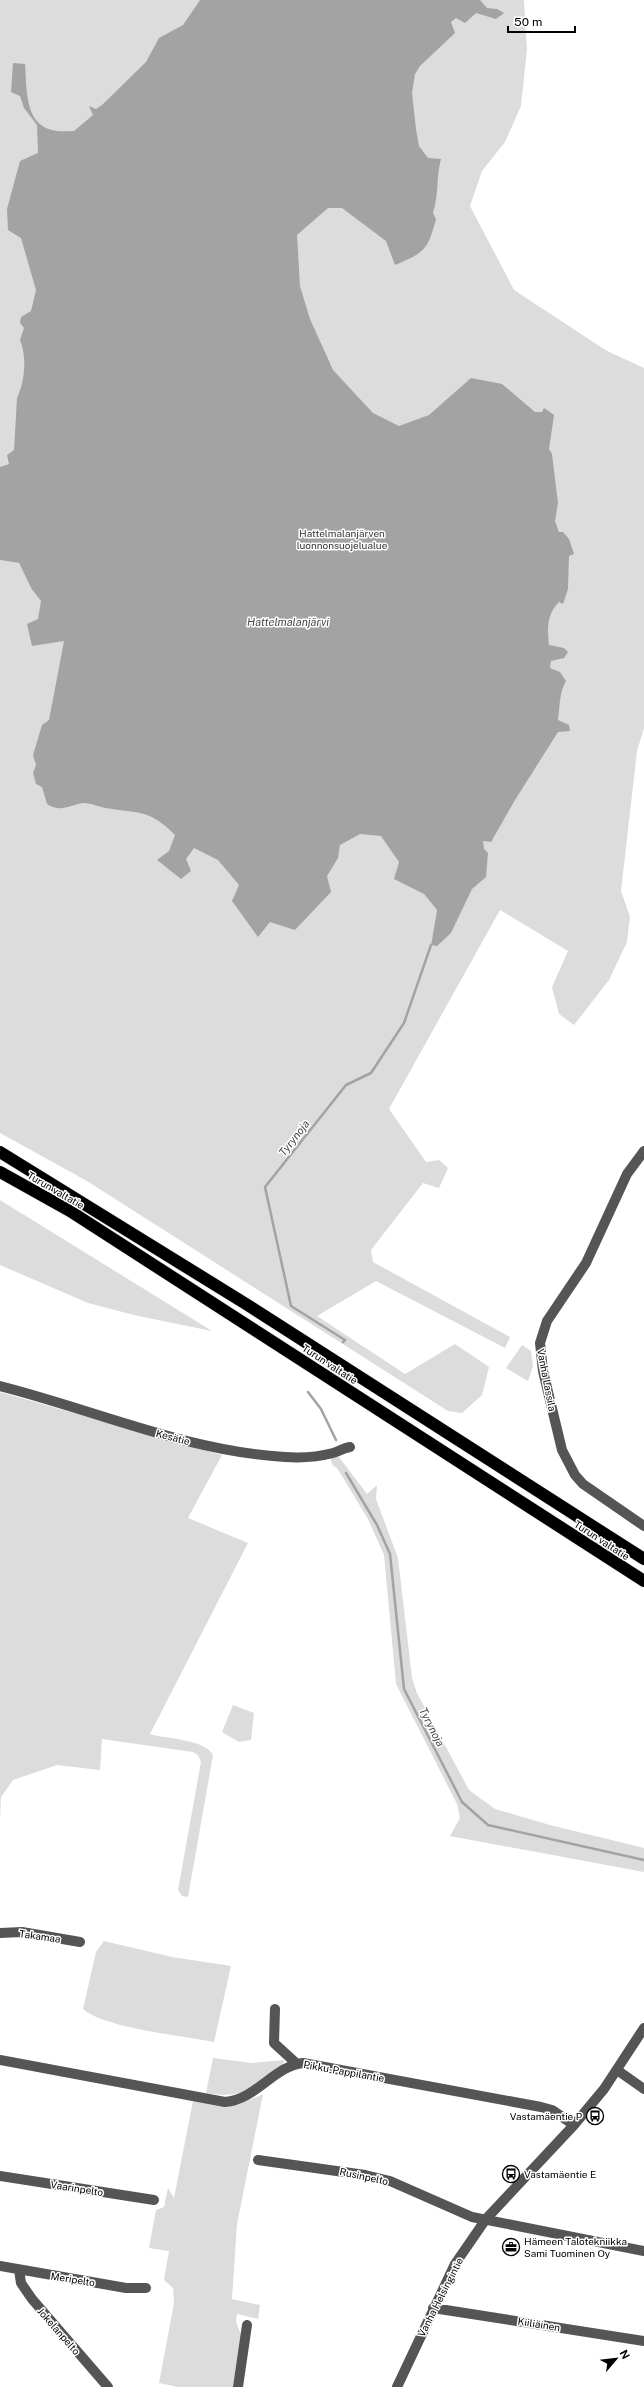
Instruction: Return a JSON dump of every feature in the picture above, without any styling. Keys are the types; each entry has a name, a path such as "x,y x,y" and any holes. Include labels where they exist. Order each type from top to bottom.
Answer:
{"highway":[{"name":"Turun valtatie","path":"0,1152 246,1304 644,1559"},
{"name":"Turun valtatie","path":"0,1172 70,1211 644,1581"}],"street":[{"name":"Vanha Lassila","path":"644,1151 627,1174 586,1263 547,1322 540,1343 543,1371 562,1450 575,1475 583,1484 644,1526"},
{"name":"Kesätie","path":"0,1386 43,1396 173,1438 209,1446 285,1458 324,1455 350,1447"},
{"name":"Takamaa","path":"0,1933 22,1932 80,1942"},
{"path":"275,2009 274,2043 297,2064"},
{"name":"Vanha Helsingintie","path":"397,2387 455,2264 486,2219 574,2125 617,2070 644,2028"},
{"name":"Pikku-Pappilantie","path":"0,2060 225,2102 249,2096 297,2064 310,2064 541,2107 552,2110 574,2125"},
{"path":"617,2070 644,2089"},
{"name":"Rusinpelto","path":"258,2160 365,2175 390,2181 463,2214 644,2251"},
{"name":"Vaarinpelto","path":"0,2176 154,2200"},
{"name":"Meripelto","path":"0,2266 126,2288 146,2288"},
{"name":"Jokelanpelto","path":"19,2270 21,2283 32,2299 108,2387"},
{"name":"Kiiliäinen","path":"433,2308 644,2341"},
{"path":"238,2387 247,2325"}],"green space":[{"name":"Hattelmalanjärven luonnonsuojelualue","path":"0,0 524,0 527,49 521,106 505,142 482,171 470,206 514,290 607,351 644,368 644,728 637,751 621,891 630,917 627,942 609,980 574,1025 559,1014 552,987 568,951 500,910 389,1109 426,1162 439,1160 448,1168 439,1188 423,1183 371,1250 373,1262 510,1337 505,1348 376,1281 317,1316 405,1374 455,1344 489,1367 482,1395 462,1413 448,1411 87,1181 0,1133 0,560 19,563 31,588 41,560 0,533","holes":["424,894 456,923 431,945 437,910"]},
{"path":"0,1200 212,1331 138,1316 88,1303 0,1265"},
{"path":"522,1345 531,1351 533,1366 528,1381 506,1368"},
{"path":"0,1392 222,1455 188,1518 248,1543 150,1734 194,1743 209,1750 213,1755 188,1897 182,1896 178,1890 201,1762 198,1755 193,1752 102,1739 100,1770 57,1765 13,1780 1,1797 0,1819"},
{"path":"339,1457 367,1494 377,1485 376,1499 398,1558 412,1678 417,1693 469,1790 495,1809 550,1825 644,1848 644,1872 450,1836 460,1818 457,1804 396,1684 384,1555 368,1519 337,1468 333,1466 330,1458"},
{"path":"233,1705 254,1713 251,1740 239,1742 222,1732"},
{"path":"104,1941 172,1957 231,1966 214,2042 126,2026 93,2016 83,2009 96,1952"},
{"path":"213,2058 252,2063 284,2060 283,2065 248,2090 230,2095 219,2095 206,2093"},
{"path":"263,2094 237,2224 232,2299 260,2305 258,2319 237,2314 236,2321 241,2335 233,2387 178,2387 159,2383 174,2303 173,2288 164,2280 169,2251 149,2248 156,2210 164,2207 168,2188 174,2198 193,2101 235,2104"}],"water":[{"name":"Hattelmalanjärvi","path":"200,0 480,0 487,8 497,9 504,13 496,19 476,13 465,23 456,18 451,22 455,33 420,66 415,74 412,93 419,146 428,158 441,159 433,213 436,219 430,238 423,249 413,257 395,265 386,241 342,208 328,208 297,235 300,286 310,319 333,370 373,413 399,426 429,415 471,378 502,384 535,412 542,412 544,408 554,415 549,449 552,454 558,503 555,521 559,532 563,532 569,539 574,554 569,556 568,589 563,604 559,602 552,611 548,633 549,645 564,648 568,652 564,658 551,661 550,668 560,672 566,681 561,695 558,720 569,725 570,731 558,732 515,800 491,842 483,841 484,849 488,853 486,877 472,889 451,933 437,946 431,945 437,910 424,894 394,879 399,862 381,836 360,834 340,845 338,858 327,876 331,892 295,930 270,922 258,937 232,901 239,885 218,860 194,848 186,859 191,871 181,879 157,860 169,851 175,835 166,826 150,816 87,803 65,808 52,807 47,804 42,787 36,784 33,773 36,765 33,755 42,725 49,720 64,641 32,646 27,624 38,619 41,601 31,588 19,563 0,560 0,467 9,464 7,455 14,450 17,398 22,384 24,369 24,354 20,340 24,328 20,323 21,317 31,311 36,290 21,238 8,230 7,209 20,161 38,153 37,125 24,108 20,96 11,92 13,63 25,64 27,93 32,112 36,120 43,126 52,130 74,131 93,115 89,106 96,109 102,105 146,62 159,38 183,25"}],"waterway":[{"name":"Tyrynoja","path":"343,1342 345,1340 291,1306 265,1187 346,1085 371,1073 404,1023 431,945"},
{"path":"308,1392 321,1409 336,1440"},
{"name":"Tyrynoja","path":"346,1473 377,1525 390,1554 404,1689 462,1802 488,1825 644,1860"}],"place":[{"name":"Vastamäentie P","path":"595,2116"},
{"name":"Vastamäentie E","path":"511,2174"},
{"name":"Hämeen Talotekniikka Sami Tuominen Oy","path":"511,2247"}]}
